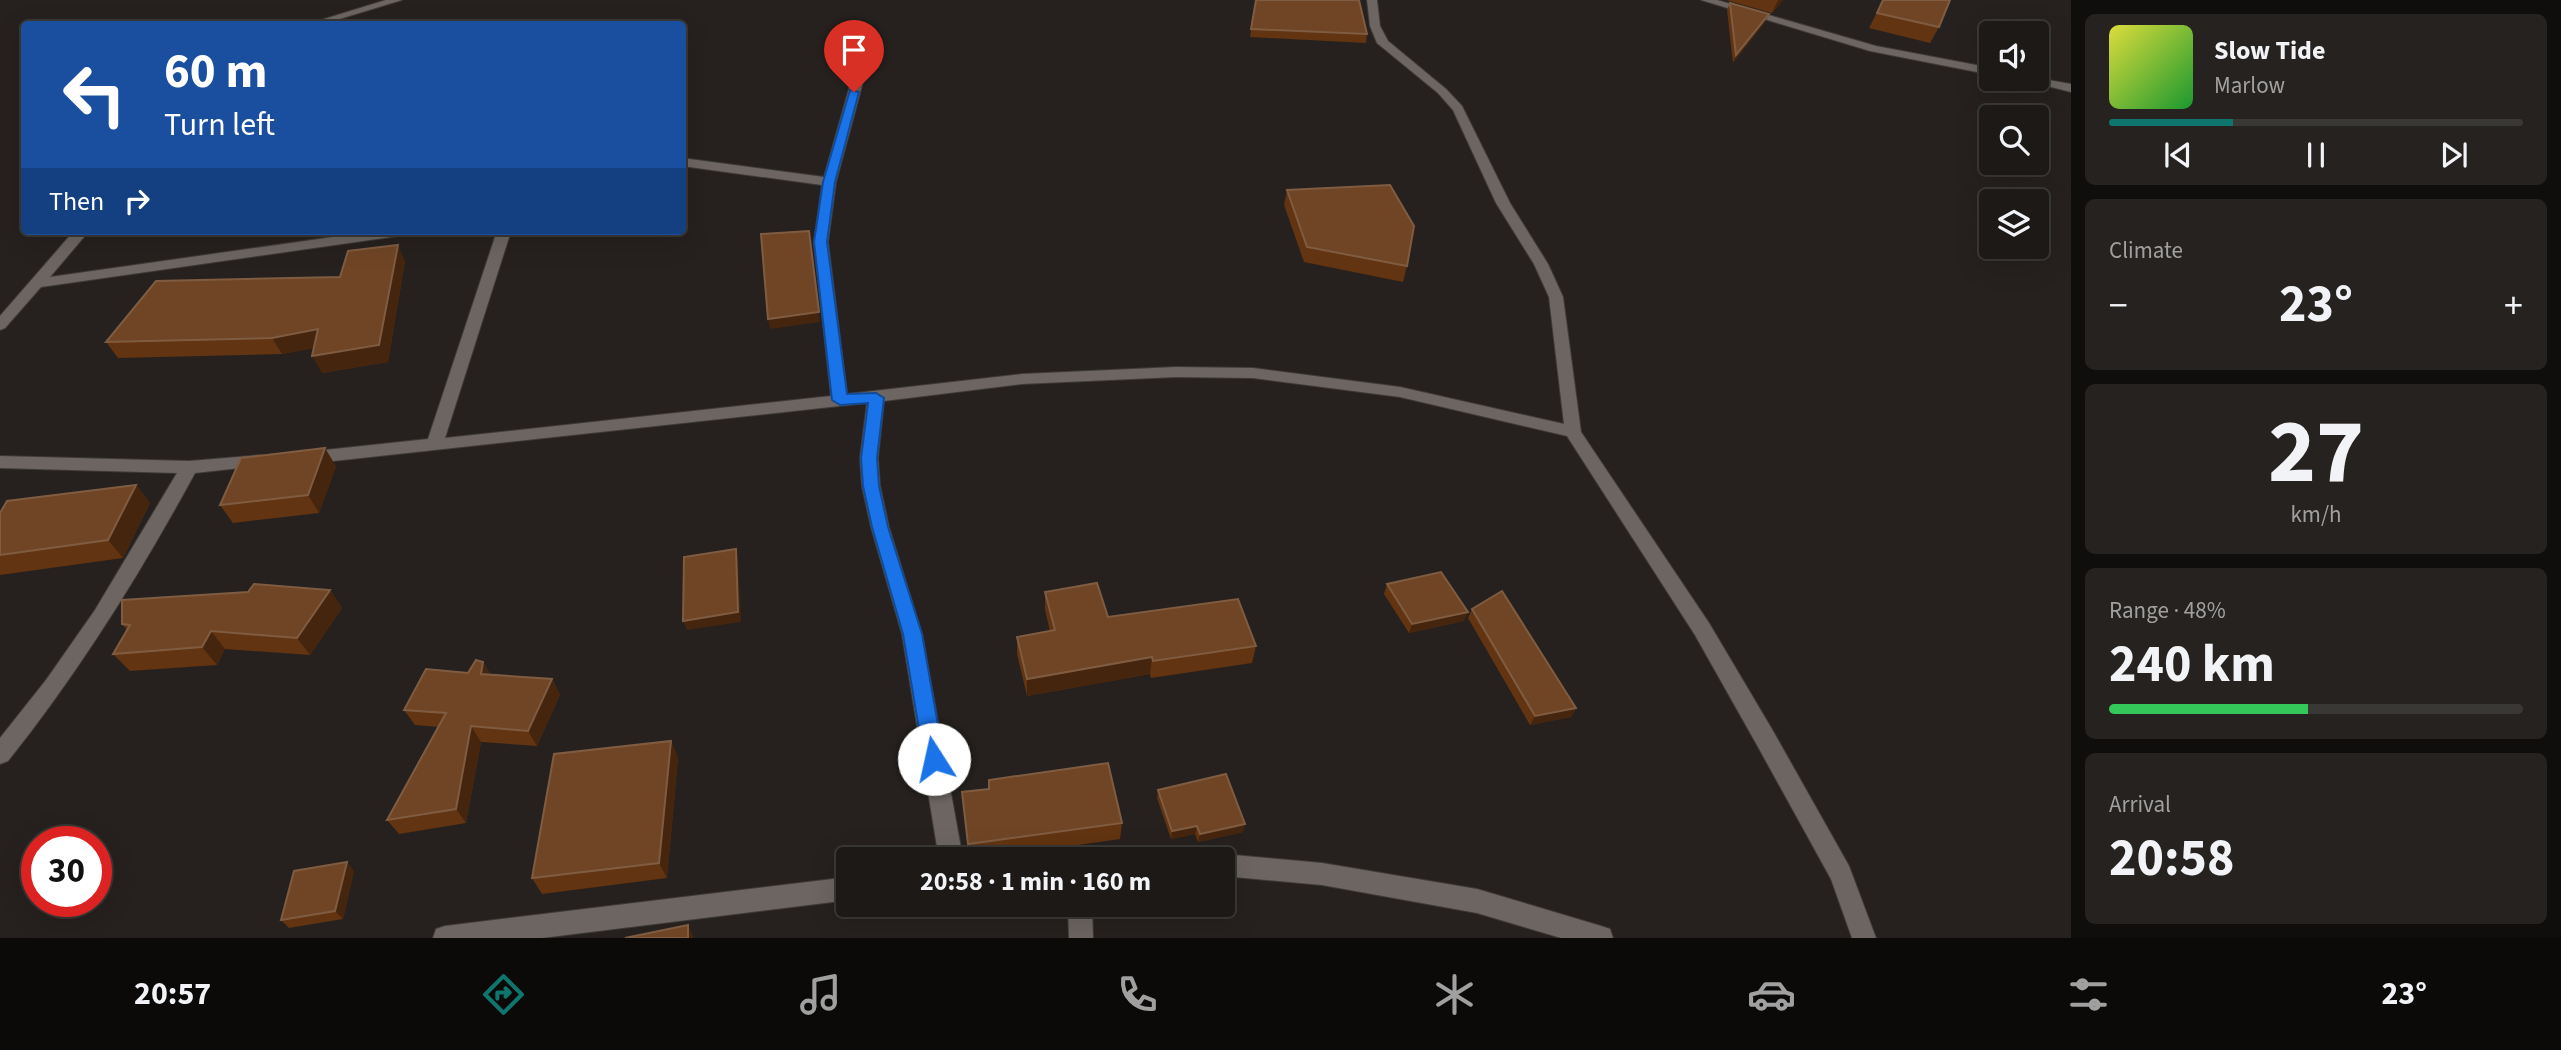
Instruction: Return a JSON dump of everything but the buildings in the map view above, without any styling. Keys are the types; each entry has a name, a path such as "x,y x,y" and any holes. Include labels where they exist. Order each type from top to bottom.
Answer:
{"street":[{"path":"324,21 397,0"},
{"path":"1372,0 1378,36 1453,101 1503,203 1541,264 1556,297 1573,432 1702,629 1765,738 1841,874 1864,938"},
{"path":"1706,0 1874,49 1979,69"},
{"path":"840,400 821,242 829,182 860,71"},
{"path":"2049,84 2071,88"},
{"path":"686,163 829,182"},
{"path":"0,326 79,235"},
{"path":"37,284 377,235"},
{"path":"434,446 504,235"},
{"path":"0,462 189,467 434,446 876,398 1022,379 1176,372 1253,373 1400,392 1573,432"},
{"path":"876,398 869,458 871,486 880,527 912,634 949,847"},
{"path":"0,754 38,709 97,625 154,533 189,467"},
{"path":"1235,866 1322,874 1478,901 1601,938"},
{"path":"445,938 522,934 836,890"},
{"path":"1080,917 1081,938"}],"route":[{"path":"854,92 829,182 821,242 840,400 876,398 869,458 871,486 880,527 912,634 934,759"}]}
